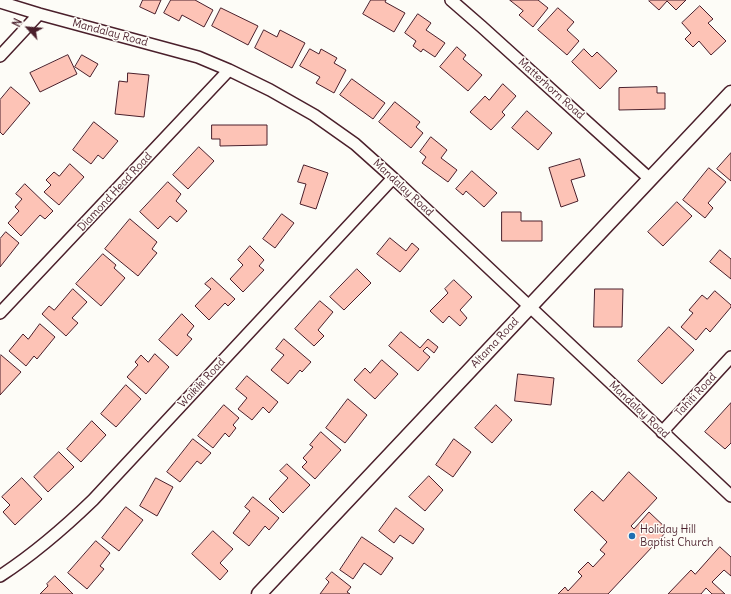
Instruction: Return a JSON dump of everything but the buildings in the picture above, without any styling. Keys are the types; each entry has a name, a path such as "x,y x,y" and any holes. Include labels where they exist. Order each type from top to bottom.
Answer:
{"street":[{"name":"Matterhorn Road","path":"450,0 488,32 650,179"},
{"name":"Mandalay Road","path":"0,2 198,57 270,90 314,115 355,144 393,178 731,496"},
{"path":"0,56 40,14"},
{"name":"Diamond Head Road","path":"0,314 229,70"},
{"name":"Altama Road","path":"259,594 731,93"},
{"name":"Waikiki Road","path":"0,576 48,542 93,500 393,178"},
{"name":"Tahiti Road","path":"662,432 731,358"}],"place":[{"name":"Holiday Hill Baptist Church","path":"632,536"}]}
